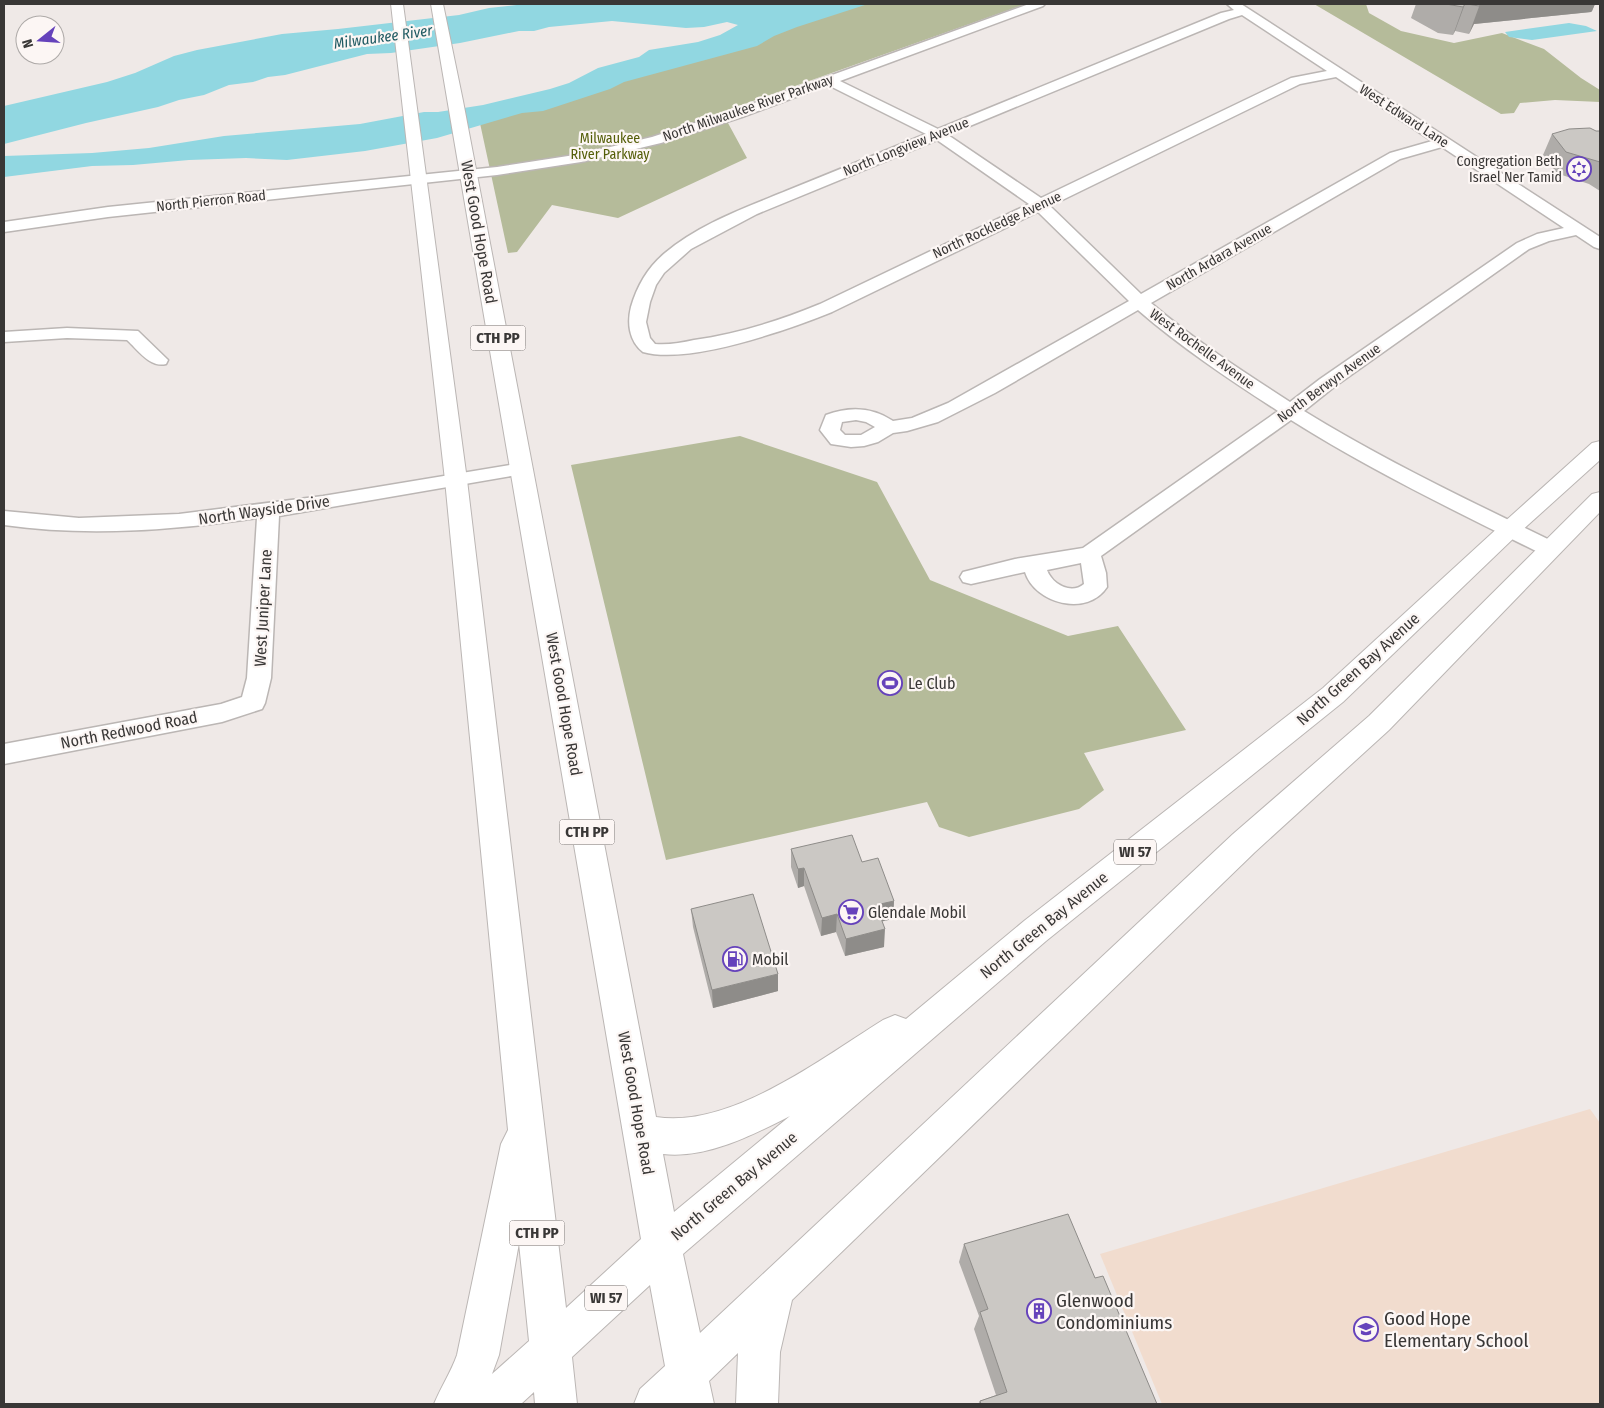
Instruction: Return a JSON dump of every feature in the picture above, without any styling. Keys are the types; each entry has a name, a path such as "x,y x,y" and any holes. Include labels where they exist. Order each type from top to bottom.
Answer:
{"main road":[{"name":"West Good Hope Road","path":"437,6 456,101 641,1133 690,1388"},
{"path":"397,8 418,178"},
{"name":"CTH PP","path":"418,178 456,480 556,1404"},
{"name":"North Green Bay Avenue","path":"490,1404 662,1247 1034,931 1333,695 1600,448"},
{"path":"655,1404 690,1388 777,1287 1244,843 1379,723 1600,499"},
{"path":"641,1133 679,1137 719,1129 742,1121 796,1093 981,977"},
{"path":"455,1404 468,1383 478,1355 525,1116"},
{"path":"757,1404 759,1352 765,1323 777,1287"}],"street":[{"name":"North Milwaukee River Parkway","path":"418,178 543,165 622,149 694,128 1039,4"},
{"name":"West Edward Lane","path":"1238,7 1600,244"},
{"name":"North Longview Avenue","path":"648,347 643,341 637,320 642,297 648,283 660,266 673,254 697,239 751,211 1225,16 1238,7"},
{"name":"North Rockledge Avenue","path":"648,347 662,350 696,346 776,328 826,308 1296,81 1338,73"},
{"name":"West Rochelle Avenue","path":"829,81 938,134 1040,205 1139,302 1169,328 1291,412 1406,477 1550,549"},
{"name":"North Ardara Avenue","path":"888,427 912,424 958,405 1395,156 1414,149 1445,142"},
{"name":"North Pierron Road","path":"4,227 108,212 418,178"},
{"name":"North Berwyn Avenue","path":"971,577 1015,566 1089,554 1291,412 1327,383 1523,246 1554,233 1578,230"},
{"path":"4,337 67,333 132,336 159,360"},
{"name":"North Wayside Drive","path":"4,518 41,524 146,524 268,512 522,469"},
{"name":"West Juniper Lane","path":"253,703 259,678 268,512"},
{"path":"1043,562 1035,567 1036,574 1047,586 1063,595 1080,596 1092,591 1096,587 1095,573 1089,554"},
{"name":"North Redwood Road","path":"4,754 222,713 253,703"}],"shaded area":[{"name":"Good Hope Elementary School","path":"1590,1109 1600,1123 1600,1404 1162,1404 1100,1254"}],"green space":[{"name":"Milwaukee River Parkway","path":"799,4 1026,4 722,112 747,158 618,218 552,205 517,252 508,253 478,114 687,51"},
{"path":"1314,4 1366,4 1369,13 1401,31 1454,43 1502,33 1544,49 1581,78 1600,90 1600,102 1555,100 1520,103 1514,113 1501,114"},
{"name":"Le Club","path":"740,436 877,482 930,580 1068,636 1118,626 1186,730 1084,753 1104,790 1079,809 969,837 939,827 927,802 666,860 571,465"}],"water":[{"name":"Milwaukee River","path":"525,4 868,4 797,27 774,36 757,46 624,82 610,89 543,111 522,113 437,138 365,151 287,160 246,158 189,160 133,165 92,166 4,177 4,156 92,153 149,148 224,136 360,124 424,112 438,112 483,105 550,89 569,83 598,68 639,57 649,50 698,42 720,35 738,25 727,22 704,27 686,28 612,21 549,27 534,31 519,31 460,43 391,53 367,54 285,75 229,85 204,95 4,144 4,106 107,82 135,73 174,56 282,34 459,15 489,8"},
{"path":"1569,23 1586,26 1597,31 1532,40 1509,37 1505,32"}],"building":[{"path":"1446,4 1465,4 1463,7"},
{"path":"1590,128 1600,131 1600,162 1566,152 1552,134 1569,129"},
{"name":"Glendale Mobil","path":"852,835 862,862 878,858 894,901 876,905 885,929 846,939 837,914 822,918 804,868 798,869 791,849"},
{"name":"Mobil","path":"753,894 778,974 712,990 691,909"},
{"name":"Glenwood Condominiums","path":"1068,1214 1095,1278 1103,1276 1157,1404 981,1404 980,1401 1007,1392 980,1312 988,1309 964,1244"}],"place":[{"name":"Congregation Beth Israel Ner Tamid","path":"1579,169"},
{"name":"Le Club","path":"890,683"},
{"name":"Glendale Mobil","path":"851,912"},
{"name":"Mobil","path":"735,959"},
{"name":"Glenwood Condominiums","path":"1039,1311"},
{"name":"Good Hope Elementary School","path":"1366,1329"}]}
